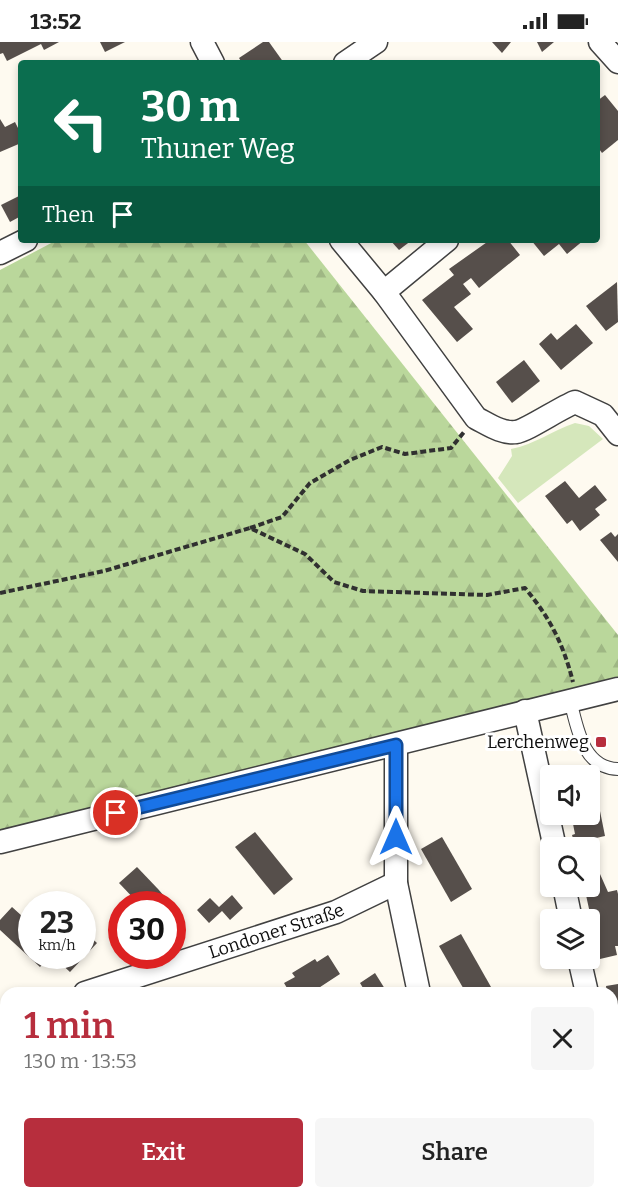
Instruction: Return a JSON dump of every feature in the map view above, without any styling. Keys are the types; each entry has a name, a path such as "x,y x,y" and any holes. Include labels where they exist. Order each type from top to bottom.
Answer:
{"street":[{"path":"201,42 211,60"},
{"path":"349,60 376,42"},
{"path":"600,42 618,62"},
{"path":"0,253 20,243"},
{"path":"343,243 384,292 476,418 497,429 516,432 575,402 603,415 618,434"},
{"path":"384,292 443,243"},
{"path":"0,842 618,689"},
{"path":"525,711 553,837"},
{"path":"396,745 396,883 417,987"},
{"name":"Londoner Straße","path":"104,987 336,912 396,883"},
{"path":"582,969 586,987"}],"lane":[{"path":"573,699 581,743 593,759 618,769"}],"path":[{"path":"0,593 104,571 282,517 310,483 350,460 382,447 405,454 451,448 476,418"},
{"path":"250,528 305,554 334,582 363,591 487,596 525,588 547,615 567,661 573,699"}],"green space":[{"path":"51,243 306,243 618,635 618,678 560,702 0,839 0,270"},
{"path":"575,423 589,426 603,439 518,503 498,478 512,456 511,449"}],"building":[{"path":"0,42 59,42 44,50 41,44 7,61 3,53 0,54"},
{"path":"100,42 125,42 105,52"},
{"path":"263,42 269,42 282,60 240,60 239,58"},
{"path":"492,42 511,42 502,53"},
{"path":"537,42 554,42 542,52"},
{"path":"605,95 618,111 618,140 602,153 600,150 600,99"},
{"path":"0,119 5,127 15,122 18,128 18,144 0,152"},
{"path":"18,196 18,218 10,222 1,205"},
{"path":"393,243 408,243 399,250"},
{"path":"486,243 510,243 520,255 479,288 471,278 463,284 471,294 454,307 473,329 457,342 422,300 454,275 449,269"},
{"path":"533,243 580,243 567,254 559,244 544,256"},
{"path":"617,282 618,322 606,331 586,306"},
{"path":"576,324 593,343 561,370 539,344 551,333 557,340"},
{"path":"524,360 540,381 512,403 496,382"},
{"path":"565,481 579,498 595,485 607,500 595,509 600,515 580,531 572,520 567,524 545,496"},
{"path":"611,532 615,537 618,534 618,562 600,540"},
{"path":"600,811 605,836 573,837 575,834 573,825 600,825"},
{"path":"255,832 293,879 274,895 235,847"},
{"path":"442,837 472,889 451,902 421,849"},
{"path":"137,867 160,891 127,891 119,883"},
{"path":"600,874 608,892 617,890 618,894 618,946 615,946 617,955 600,959 600,909 589,909 586,897 600,897"},
{"path":"232,895 243,908 230,920 222,911 209,923 197,910 210,898 219,907"},
{"path":"12,907 18,912 18,947 0,930 0,920"},
{"path":"461,934 491,987 463,987 439,946"},
{"path":"328,955 340,974 320,987 286,987 284,983 295,977 292,973 315,959 317,962"},
{"path":"375,973 384,987 362,987 360,983"},
{"path":"618,984 618,987 606,986"}],"place":[{"name":"Lerchenweg","path":"601,742"}],"route":[{"path":"116,813 396,745 396,837"}]}
